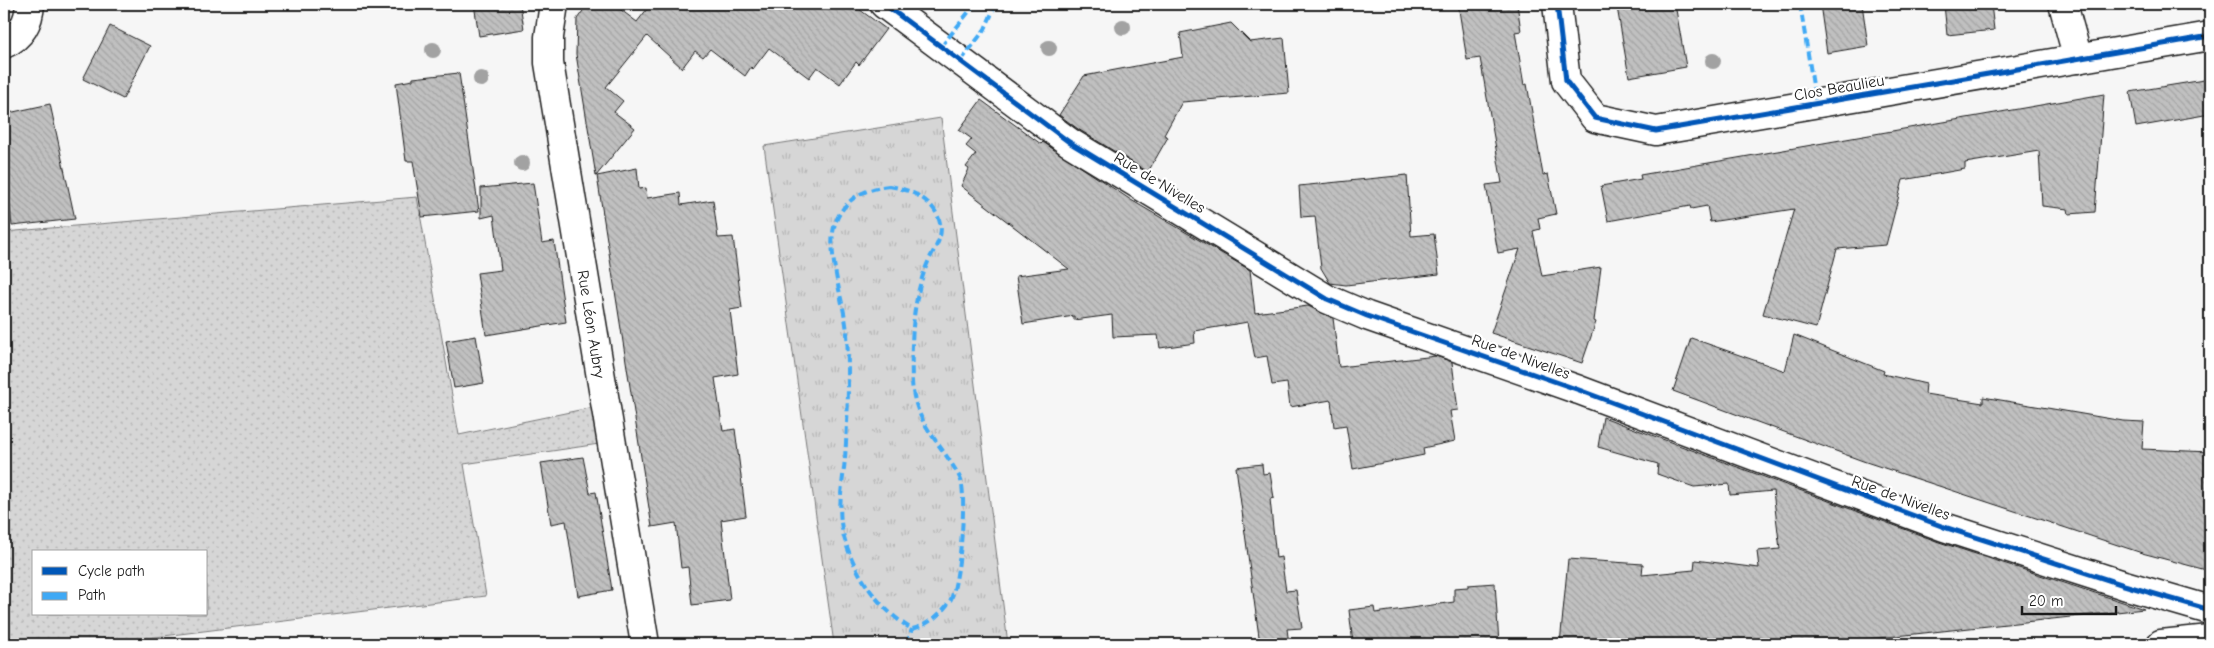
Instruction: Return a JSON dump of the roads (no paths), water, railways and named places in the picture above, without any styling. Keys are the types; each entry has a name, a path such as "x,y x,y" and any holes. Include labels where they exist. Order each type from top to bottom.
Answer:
{"street":[{"path":"4,44 18,36 24,27 29,17 30,4"},
{"name":"Rue Léon Aubry","path":"554,4 549,37 549,63 645,644"},
{"name":"Rue de Nivelles","path":"884,4 1069,142 1327,299 1367,316 1579,390 1944,526 2124,585 2210,610"},
{"name":"Clos Beaulieu","path":"1557,4 1566,81 1595,118 1656,130 2210,36"},
{"path":"2063,4 2078,58"},
{"path":"2162,644 2210,639"}]}
